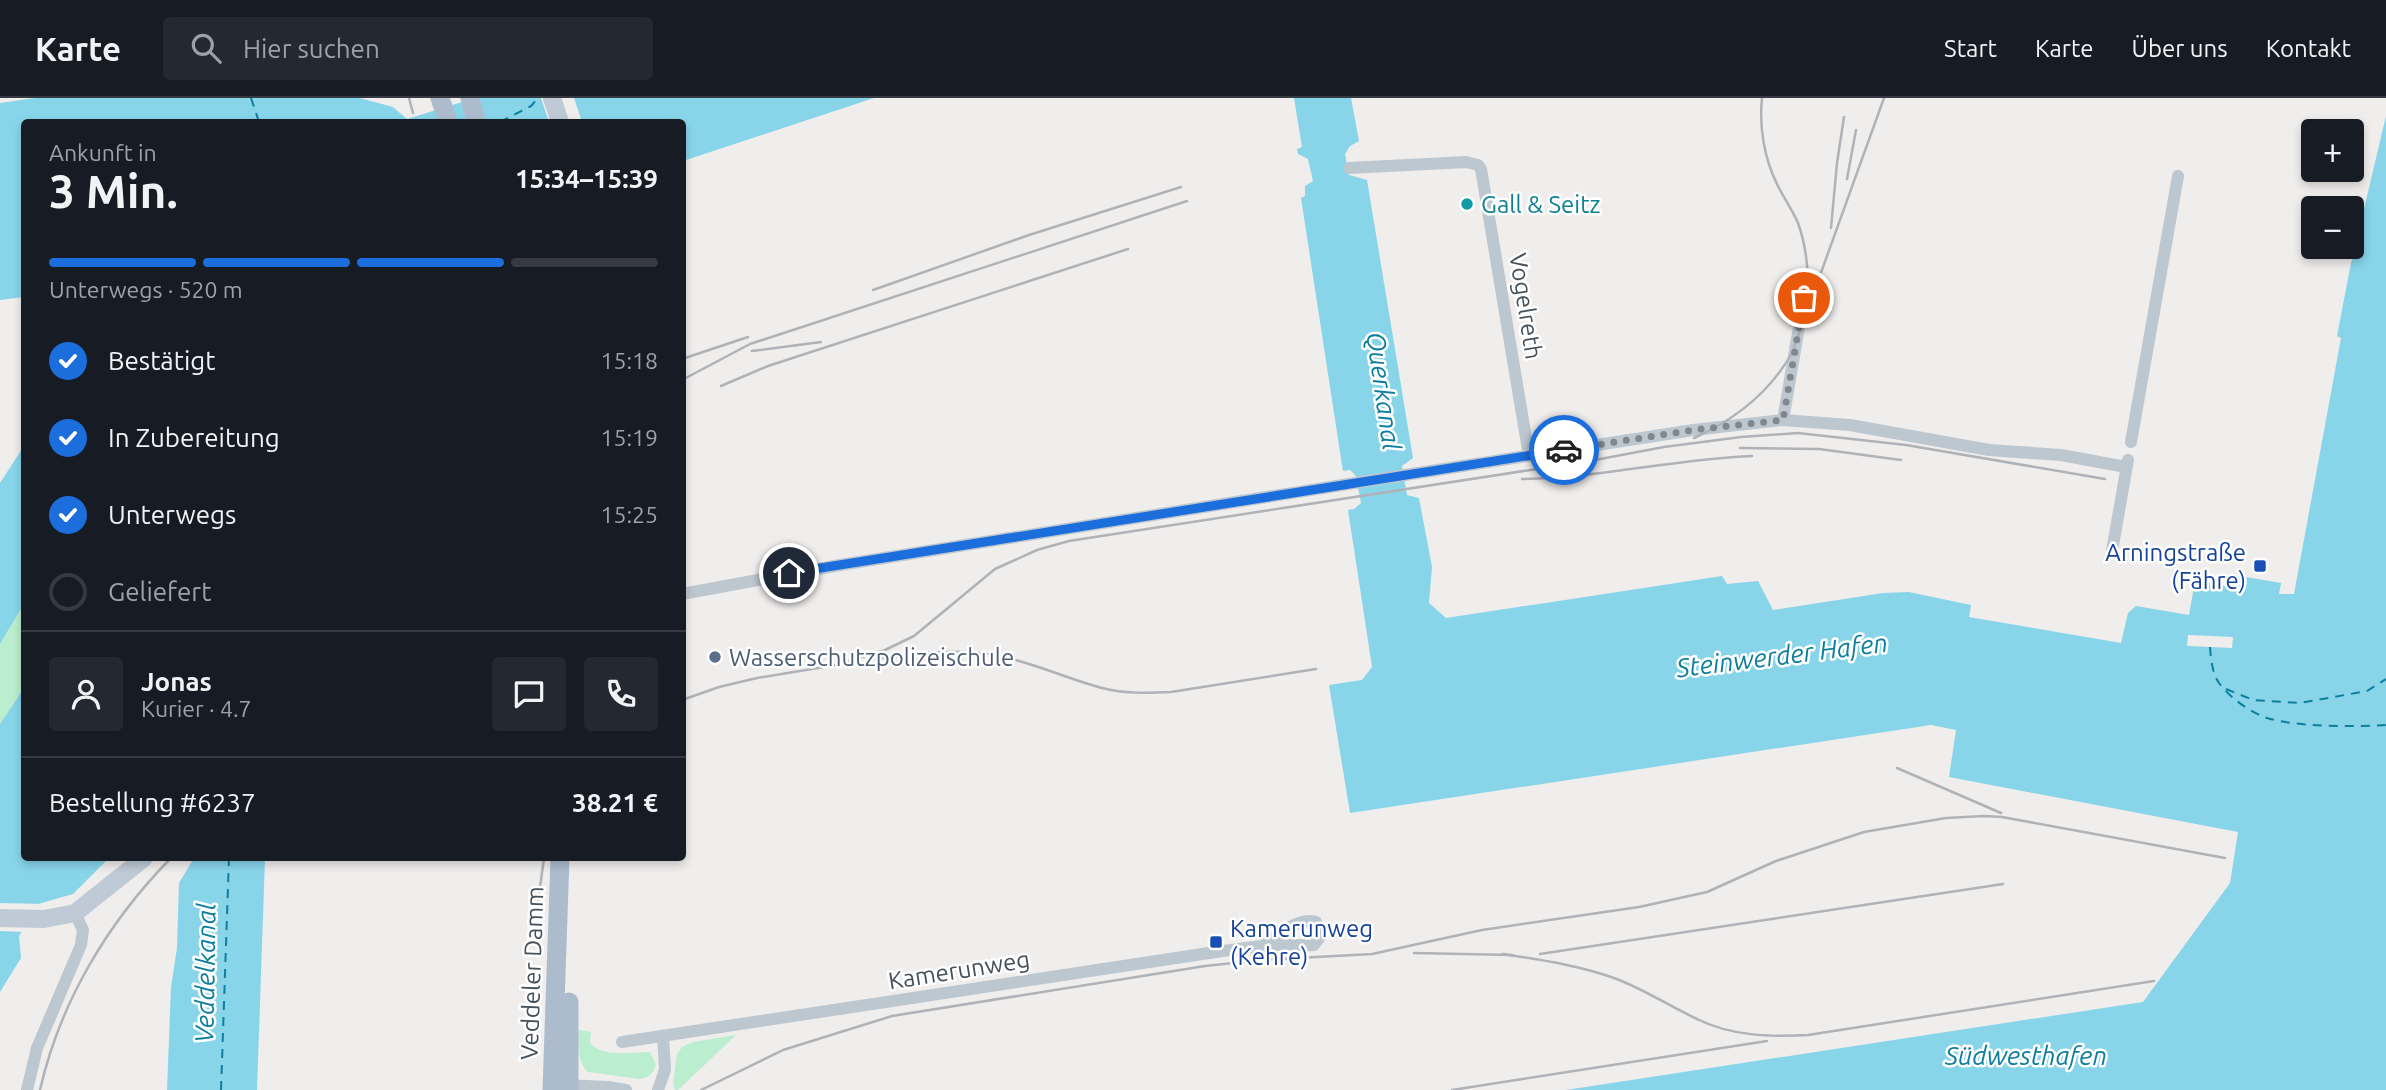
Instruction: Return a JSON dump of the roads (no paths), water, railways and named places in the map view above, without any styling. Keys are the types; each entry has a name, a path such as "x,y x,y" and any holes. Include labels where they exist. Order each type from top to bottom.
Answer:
{"main road":[{"path":"440,98 447,119"},
{"path":"470,98 475,119"},
{"name":"Veddeler Damm","path":"560,861 560,1088"},
{"name":"Veddeler Damm","path":"560,1088 573,861"}],"street":[{"path":"552,98 559,119"},
{"name":"Vogelreth","path":"1349,168 1466,162 1478,165 1483,174 1529,456"},
{"path":"2131,442 2178,176"},
{"path":"1783,420 1804,298"},
{"path":"686,593 840,565 1405,475 1684,431 1783,420 1857,426 1989,450 2127,463 2112,551"},
{"path":"0,918 32,919 75,913 140,861"},
{"path":"27,1090 37,1048 81,945 83,930 75,913"},
{"name":"Kamerunweg","path":"622,1042 1262,946"},
{"path":"658,1090 665,1070 663,1036"},
{"path":"560,1088 608,1087 626,1090"}],"water":[{"path":"35,98 360,98 393,107 407,119 21,119 21,297 0,300 0,103"},
{"path":"475,98 874,98 686,160 686,119 407,119"},
{"path":"1294,98 1351,98 1359,141 1350,146 1345,154 1349,175 1367,180 1413,458 1402,466 1407,495 1419,498 1432,567 1429,603 1446,618 1722,576 1727,584 1758,581 1773,610 1883,593 1909,592 1971,605 1969,617 2121,643 2128,613 2136,606 2189,615 2195,581 2225,586 2228,574 2281,583 2279,594 2294,594 2341,338 2337,336 2350,268 2352,259 2364,259 2364,209 2386,116 2386,1090 1566,1090 2143,1002 2230,883 2238,832 1949,777 1956,730 1931,725 1350,813 1329,685 1362,680 1372,667 1348,510 1361,503 1356,476 1350,470 1343,471 1342,465 1301,198 1305,196 1305,186 1313,181 1308,159 1298,154 1297,149 1302,147"},
{"path":"21,451 21,609 0,644 0,483"},
{"path":"21,692 21,861 106,861 73,894 38,904 19,936 21,958 0,992 0,724"},
{"name":"Veddelkanal","path":"192,861 265,861 257,1090 167,1090 179,883"}],"railway":[{"path":"409,98 413,113"},
{"path":"1762,98 1762,131 1772,174 1796,218 1804,242 1808,299"},
{"path":"1694,438 1723,423 1750,403 1773,380 1792,353 1884,98"},
{"path":"1831,228 1844,117"},
{"path":"1847,179 1856,130"},
{"path":"873,290 1029,235 1181,187"},
{"path":"686,378 750,344 1187,201"},
{"path":"721,386 768,366 1128,249"},
{"path":"686,358 748,337"},
{"path":"752,351 821,342"},
{"path":"686,699 719,687 836,665 885,650 914,636 995,569 1037,550 1069,541 1664,447 1798,433 1906,445 2105,479"},
{"path":"1740,448 1819,449 1901,460"},
{"path":"1522,479 1752,456"},
{"path":"876,659 938,652 969,652 999,656 1102,688 1136,693 1171,692 1316,669"},
{"path":"1897,768 2001,813"},
{"path":"701,1090 783,1050 892,1016 1205,966 1372,954 1482,930 1639,907 1707,892 1776,861 1864,832 1946,818 2002,817 2225,858"},
{"path":"40,1090 60,1026 89,965 127,909 168,861"},
{"path":"538,902 544,861"},
{"path":"1540,954 2003,884"},
{"path":"1414,953 1512,955"},
{"path":"1503,954 1600,973 1636,987 1710,1025 1737,1032 1779,1036 1808,1035 2154,981"},
{"path":"1452,1090 1767,1041"}],"place":[{"name":"Gall & Seitz","path":"1467,204"},
{"name":"Arningstraße (Fähre)","path":"2260,566"},
{"name":"Wasserschutzpolizeischule","path":"715,657"},
{"name":"Kamerunweg (Kehre)","path":"1216,942"}],"water label":[{"name":"Querkanal","path":"1384,391"},
{"name":"Steinwerder Hafen","path":"1782,655"},
{"name":"Südwesthafen","path":"2026,1055"}]}
